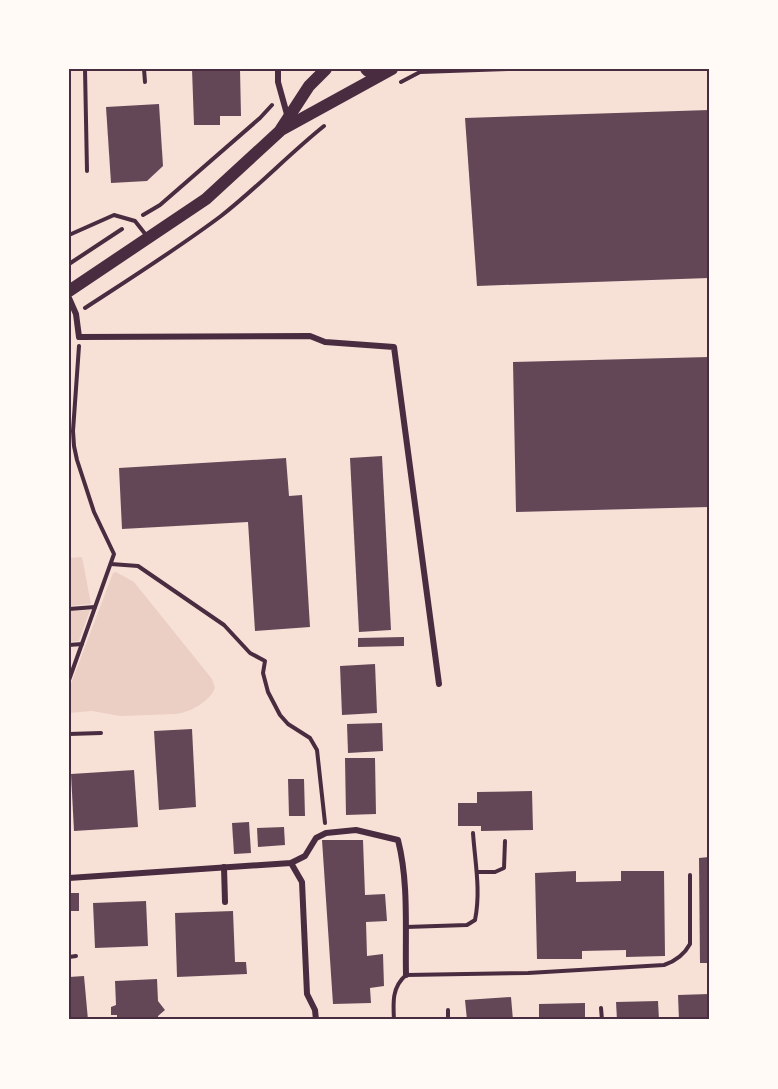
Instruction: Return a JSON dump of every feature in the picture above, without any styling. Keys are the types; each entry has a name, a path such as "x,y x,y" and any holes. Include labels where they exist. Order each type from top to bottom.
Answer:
{"main road":[{"path":"281,130 309,86 326,69"},
{"path":"366,69 368,71 391,69"},
{"path":"69,291 206,199 281,130 391,69"}],"street":[{"path":"278,69 278,82 288,118"},
{"path":"69,298 76,314 79,337 310,336 325,342 394,347 439,684"},
{"path":"69,878 291,863 305,856 316,838 326,833 356,830 398,840 405,887 406,975"},
{"path":"291,863 302,882 307,994 315,1010 316,1020"},
{"path":"224,867 225,902"}],"lane":[{"path":"85,69 87,171"},
{"path":"144,69 145,82"},
{"path":"69,235 114,215 135,221 148,238"},
{"path":"69,734 101,733"},
{"path":"405,927 450,926 472,923 475,920 477,872 473,833"},
{"path":"477,872 495,872 504,868 505,841"},
{"path":"394,1020 395,989 406,975 528,973 664,965 672,962 686,952 690,944 690,875"},
{"path":"69,957 76,956"},
{"path":"601,1008 602,1020"},
{"path":"448,1010 448,1020"}],"path":[{"path":"399,83 420,72 508,69"},
{"path":"69,264 160,205 260,118 282,95"},
{"path":"76,314 168,254 223,214 296,148 330,121"},
{"path":"69,680 114,555 94,512 74,446 79,337"},
{"path":"111,564 138,566 224,625 250,653 265,662 263,673 268,692 279,715 288,724 310,738 317,750 326,833"},
{"path":"69,609 96,607"},
{"path":"69,645 82,644"}],"shaded area":[{"path":"82,557 91,604 69,606 69,558"},
{"path":"116,572 134,582 212,679 215,688 199,706 176,714 120,716 92,711 69,713 69,689 113,573"},
{"path":"90,610 79,641 69,642 69,611"}],"building":[{"path":"192,69 240,69 241,116 220,116 220,125 194,125"},
{"path":"159,104 163,166 147,181 111,183 106,107"},
{"path":"709,110 709,278 477,286 465,118"},
{"path":"709,357 709,507 516,512 513,362"},
{"path":"382,456 391,630 359,632 350,458"},
{"path":"286,458 289,496 302,495 310,627 255,631 248,522 122,529 119,468"},
{"path":"404,637 404,646 358,647 358,638"},
{"path":"375,664 377,713 342,715 340,666"},
{"path":"382,723 383,751 348,753 347,724"},
{"path":"192,729 196,807 159,810 154,731"},
{"path":"345,758 375,758 376,814 346,815"},
{"path":"134,770 138,827 74,831 71,774"},
{"path":"288,779 304,779 305,816 289,816"},
{"path":"532,791 533,830 481,831 481,826 458,826 458,803 477,803 477,792"},
{"path":"249,822 251,853 234,854 232,823"},
{"path":"284,827 285,845 258,847 257,828"},
{"path":"322,840 363,840 365,895 385,894 387,921 366,922 367,956 383,954 384,986 370,988 371,1003 333,1004"},
{"path":"709,857 709,963 700,963 699,858"},
{"path":"576,871 576,882 621,881 621,871 664,871 665,956 626,957 626,950 582,951 582,959 537,959 535,873"},
{"path":"69,893 79,893 79,911 69,911"},
{"path":"146,901 148,946 95,948 93,903"},
{"path":"233,911 235,962 246,962 247,974 177,977 175,913"},
{"path":"84,976 88,1020 69,1020 69,977"},
{"path":"157,979 158,1001 165,1010 158,1016 158,1020 117,1020 117,1015 111,1015 111,1007 116,1005 115,981"},
{"path":"709,994 709,1020 679,1020 678,995"},
{"path":"511,997 513,1020 467,1020 465,1000"},
{"path":"658,1001 659,1020 617,1020 616,1002"},
{"path":"585,1003 585,1020 539,1020 539,1004"}]}
